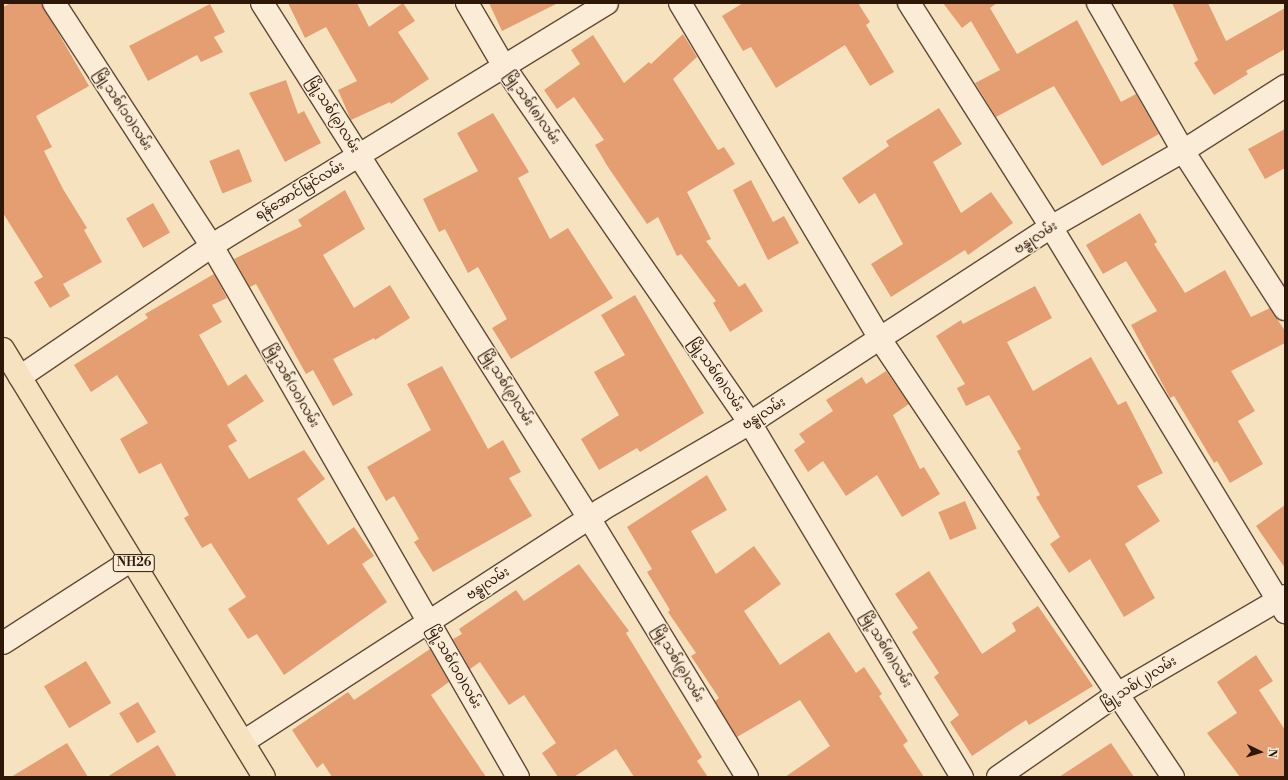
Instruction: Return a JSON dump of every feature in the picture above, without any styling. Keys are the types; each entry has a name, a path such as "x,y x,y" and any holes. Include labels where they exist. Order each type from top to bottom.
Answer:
{"highway":[{"name":"NH26","path":"3,349 264,777"}],"street":[{"name":"မြို့သစ်(၁၀)လမ်း","path":"54,3 212,246 518,777"},
{"name":"မြို့သစ်(၉)လမ်း","path":"262,3 589,518 747,777"},
{"name":"မြို့သစ်(၈)လမ်း","path":"467,3 505,68 750,423 962,777"},
{"name":"ရန်အောင်မြင်လမ်း","path":"20,377 212,246 505,68 608,3"},
{"path":"680,3 880,339 1119,693 1173,777"},
{"path":"909,3 1051,227 1283,602"},
{"path":"1098,3 1183,151 1285,308"},
{"name":"ဗန္ဓုလမ်း","path":"243,742 589,518 750,423 1051,227 1183,151 1285,86"},
{"path":"3,643 132,560"},
{"name":"မြို့သစ်(၂)လမ်း","path":"998,777 1119,693 1283,602"}],"building":[{"path":"11,3 41,3 89,86 36,116 52,147 44,151 63,189 87,228 84,230 102,262 63,284 70,296 50,308 34,282 43,277 3,213 3,7"},
{"path":"288,3 357,3 369,27 403,3 415,21 398,32 429,79 391,104 390,102 351,120 338,90 357,81 326,27 305,38"},
{"path":"489,3 558,3 502,31"},
{"path":"743,3 858,3 870,22 866,25 894,72 870,86 845,45 776,88 751,47 743,51 722,16"},
{"path":"943,3 997,3 990,8 1017,54 1077,20 1121,102 1136,94 1159,134 1102,166 1054,86 996,117 975,83 1000,70 971,21 962,28"},
{"path":"1172,3 1208,3 1226,41 1285,8 1285,49 1246,71 1248,74 1214,95 1194,63 1198,60"},
{"path":"210,4 225,32 214,37 223,52 201,62 197,55 148,81 129,46"},
{"path":"683,34 697,57 673,79 718,150 724,147 735,164 687,192 711,239 706,241 739,287 745,283 763,311 730,332 713,303 716,301 681,254 677,256 658,217 647,224 608,167 595,145 604,140 574,97 557,109 544,90 580,64 571,50 593,35 624,83 649,62 651,64"},
{"path":"286,80 298,114 304,111 321,143 285,162 249,93"},
{"path":"939,108 962,144 933,162 961,213 991,192 1013,223 968,255 965,250 891,297 871,264 903,244 875,193 859,204 842,178 889,146 886,141"},
{"path":"493,113 529,172 518,178 550,239 568,228 613,298 511,359 492,328 507,319 478,267 468,273 445,229 439,232 423,199 478,171 457,133"},
{"path":"1285,129 1285,168 1265,179 1248,149"},
{"path":"239,149 252,181 222,193 209,161"},
{"path":"751,180 773,222 784,216 799,243 768,260 733,190"},
{"path":"345,190 365,229 323,255 354,308 390,285 410,318 375,340 374,338 333,359 353,395 333,406 313,370 306,374 256,284 250,287 234,259 302,226 298,220"},
{"path":"153,203 170,232 143,248 126,218"},
{"path":"1140,213 1157,242 1154,244 1185,293 1225,270 1251,317 1270,308 1285,331 1285,343 1231,371 1255,411 1238,421 1263,464 1230,483 1217,461 1214,463 1174,396 1170,398 1131,325 1157,311 1126,261 1103,274 1086,245"},
{"path":"214,274 227,298 212,305 222,322 199,335 228,386 246,374 264,401 227,425 237,441 228,446 249,479 304,450 325,479 297,499 328,545 354,527 374,556 362,564 387,602 284,675 257,634 248,639 228,609 246,597 211,543 202,548 184,518 189,515 161,463 139,474 120,439 148,423 117,375 91,392 74,365 148,318 145,314"},
{"path":"1035,286 1052,318 1007,342 1033,391 1091,357 1118,405 1126,401 1163,473 1137,486 1160,521 1125,544 1155,598 1124,617 1090,559 1069,573 1050,544 1060,537 1036,497 1040,495 1017,451 1021,449 989,395 966,406 957,388 965,384 936,336 961,320 963,324"},
{"path":"635,295 704,413 640,452 637,448 599,470 581,439 619,415 594,372 625,355 601,315"},
{"path":"442,366 488,449 503,440 521,472 509,478 532,516 433,572 414,542 419,539 394,496 386,501 367,467 431,430 407,384"},
{"path":"886,371 909,404 893,415 920,469 924,467 940,494 902,517 877,475 846,496 823,461 808,472 794,450 805,442 799,434 833,411 826,400 862,377 866,384"},
{"path":"707,475 727,510 691,531 716,574 754,546 781,584 744,611 780,665 829,632 856,673 864,667 882,694 879,696 908,741 903,745 924,777 785,777 830,746 800,700 737,737 715,701 719,698 691,656 696,653 668,612 670,610 647,572 652,569 627,527"},
{"path":"965,501 977,529 950,540 938,512"},
{"path":"1285,505 1285,568 1256,526"},
{"path":"579,564 629,631 626,633 702,757 697,761 708,777 634,777 616,749 574,777 558,777 542,753 556,743 524,695 509,705 480,662 470,669 453,639 462,634 459,629 516,590 524,601"},
{"path":"929,571 982,654 1016,631 1012,623 1038,606 1093,686 1029,725 1026,720 972,756 950,722 959,715 934,677 939,673 912,632 918,628 895,594"},
{"path":"430,649 449,682 431,695 486,777 332,777 323,763 317,768 292,730 348,692 354,700"},
{"path":"1256,655 1273,681 1259,690 1285,730 1285,777 1240,777 1207,733 1237,713 1217,682"},
{"path":"86,661 111,703 69,728 44,686"},
{"path":"138,702 156,732 137,743 119,713"},
{"path":"67,743 88,777 11,777"},
{"path":"1111,743 1134,777 1059,777"},
{"path":"158,745 177,777 107,777"}]}
